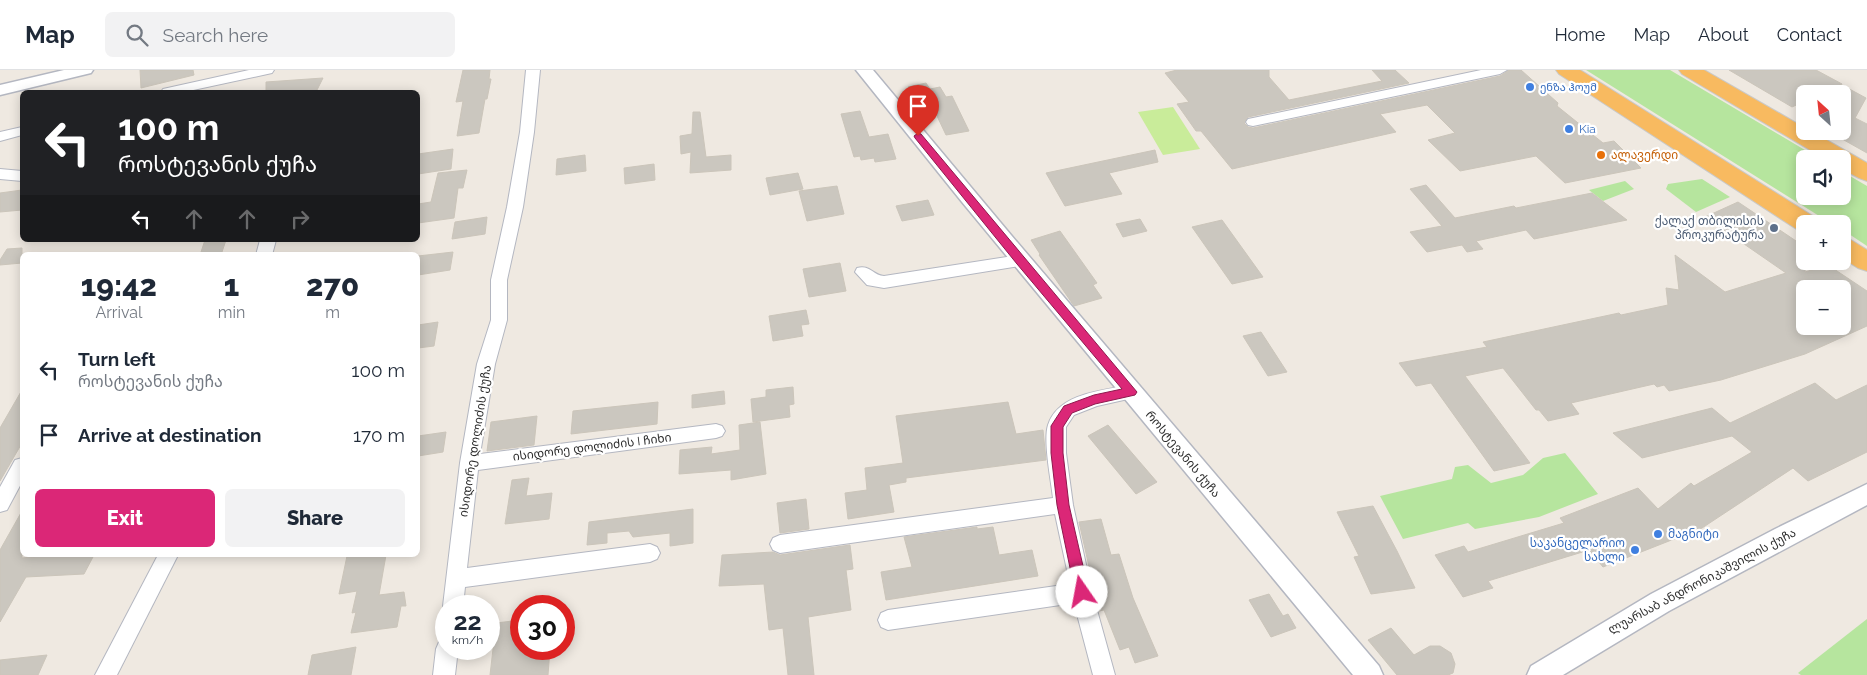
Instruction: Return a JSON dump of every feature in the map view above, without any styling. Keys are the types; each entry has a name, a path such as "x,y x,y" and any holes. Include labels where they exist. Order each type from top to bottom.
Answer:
{"highway":[{"path":"1566,70 1796,217"},
{"path":"1690,70 1867,173"},
{"path":"1851,252 1867,262"}],"street":[{"path":"0,90 85,70"},
{"path":"177,90 268,70"},
{"name":"ისიდორე დოლიძის ქუჩა","path":"454,595 469,463 486,364 499,320 499,280 515,207 525,142 532,70"},
{"name":"როსტევანის ქუჩა","path":"864,70 1020,262 1289,582 1370,675"},
{"path":"1253,122 1500,70"},
{"path":"0,137 20,132"},
{"path":"0,174 20,175"},
{"path":"864,272 873,281 884,282 1020,262"},
{"path":"1104,675 1082,592 1063,505 1057,453 1057,426 1068,410 1094,399 1131,392"},
{"name":"ისიდორე დოლიძის I ჩიხი","path":"469,463 716,431"},
{"path":"0,504 20,469"},
{"name":"ლუარსაბ ანდრონიკაშვილის ქუჩა","path":"1540,675 1586,645 1730,564 1867,494"},
{"path":"780,544 1063,505"},
{"path":"456,579 650,553"},
{"path":"106,675 167,557"},
{"path":"888,620 1082,592"},
{"path":"444,675 446,660"}],"green space":[{"path":"1586,70 1670,70 1805,150 1796,150 1796,201"},
{"path":"1173,107 1200,149 1163,155 1138,112"},
{"path":"1851,177 1867,186 1867,246 1851,235 1851,215 1818,215 1802,205 1851,205"},
{"path":"1702,179 1730,197 1696,212 1666,189 1668,184"},
{"path":"1625,181 1634,189 1603,201 1589,190"},
{"path":"1565,453 1598,494 1539,517 1475,529 1468,523 1403,539 1380,496 1452,479 1455,467 1468,465 1491,483 1523,475 1543,458"},
{"path":"1867,619 1867,675 1801,675 1798,673"}],"building":[{"path":"140,70 193,70 194,75 141,88"},
{"path":"463,70 490,70 489,79 491,79 487,99 485,99 479,133 457,136 463,101 456,102"},
{"path":"1177,70 1269,70 1269,77 1289,100 1382,81 1372,70 1395,70 1409,83 1248,117 1244,123 1248,127 1253,128 1500,76 1509,70 1521,70 1558,103 1557,106 1603,143 1614,141 1641,168 1565,183 1536,156 1460,171 1428,140 1455,133 1427,105 1380,114 1396,132 1232,169 1201,131 1196,131 1177,104 1189,102 1165,73"},
{"path":"1729,70 1816,70 1842,84 1796,85 1796,105 1792,107"},
{"path":"323,78 317,90 266,90 266,82"},
{"path":"926,83 930,89 940,87 946,97 952,96 969,131 946,135 929,99 916,101 908,87"},
{"path":"1851,90 1866,98 1855,118 1867,124 1867,153 1844,140 1851,140"},
{"path":"860,111 869,137 888,134 896,159 875,162 874,158 861,160 860,156 854,157 841,114"},
{"path":"693,112 700,112 706,157 731,155 731,170 690,173 691,152 681,154 680,136 692,134"},
{"path":"453,149 451,169 420,174 420,154"},
{"path":"1155,150 1158,162 1109,173 1122,194 1065,206 1046,173"},
{"path":"585,155 586,171 556,175 557,159"},
{"path":"654,164 655,180 625,184 624,168"},
{"path":"467,170 463,188 458,188 454,218 420,223 420,204 431,202 438,173"},
{"path":"798,173 803,189 770,195 766,178"},
{"path":"1426,185 1455,218 1592,193 1627,220 1534,239 1526,230 1476,241 1483,249 1467,252 1462,245 1427,252 1410,232 1442,226 1410,189"},
{"path":"837,186 844,214 807,221 799,191"},
{"path":"20,190 20,210 0,212 0,193"},
{"path":"928,200 934,215 902,221 896,206"},
{"path":"1738,202 1796,241 1796,270 1805,270 1805,272 1812,270 1836,270 1850,280 1796,280 1796,335 1847,335 1805,354 1721,380 1669,391 1664,385 1657,387 1654,384 1571,403 1579,414 1548,421 1539,410 1536,410 1503,368 1465,376 1530,463 1494,471 1431,383 1416,386 1399,363 1487,347 1483,342 1619,313 1621,315 1668,305 1666,288 1679,290 1675,255 1725,292 1786,273 1705,217"},
{"path":"487,217 485,234 452,239 455,222"},
{"path":"1140,219 1147,231 1123,237 1116,224"},
{"path":"1222,220 1263,277 1232,284 1192,227"},
{"path":"1060,231 1097,283 1093,285 1102,298 1074,306 1039,255 1031,240"},
{"path":"204,242 225,242 222,252 201,252"},
{"path":"22,248 20,263 0,265 0,260 7,249"},
{"path":"453,252 450,270 420,275 420,256"},
{"path":"840,263 846,291 809,297 803,269"},
{"path":"1851,280 1867,291 1867,326 1851,333"},
{"path":"806,310 809,324 801,325 803,336 773,341 769,316"},
{"path":"438,322 434,346 420,348 420,325"},
{"path":"1261,332 1287,372 1268,376 1243,336"},
{"path":"1815,383 1836,400 1867,385 1867,452 1808,481 1793,468 1702,528 1603,567 1589,550 1488,581 1493,588 1463,597 1435,555 1464,546 1468,552 1564,523 1560,518 1638,488 1658,509 1691,483 1694,486 1752,452 1732,436 1642,458 1613,433 1712,408 1730,423"},
{"path":"793,387 794,404 789,405 790,417 753,422 751,399 766,397 766,390"},
{"path":"724,391 725,404 692,408 692,395"},
{"path":"20,393 20,446 0,481 0,428"},
{"path":"658,402 657,424 571,434 573,411"},
{"path":"1008,402 1016,434 1043,430 1046,460 906,478 906,482 889,485 894,512 848,519 845,493 867,490 865,468 903,463 896,416"},
{"path":"537,416 534,445 487,451 491,422"},
{"path":"760,422 766,474 731,480 731,470 679,474 680,450 712,447 711,454 740,450 739,425"},
{"path":"1108,425 1157,482 1136,494 1088,436"},
{"path":"446,432 443,452 420,456 420,436"},
{"path":"529,478 526,496 552,493 549,519 505,524 512,480"},
{"path":"806,499 809,529 780,533 777,503"},
{"path":"1373,506 1415,588 1371,594 1354,557 1359,556 1337,512"},
{"path":"693,509 693,543 670,546 670,533 633,537 629,531 607,533 607,543 587,545 589,522"},
{"path":"20,515 20,557 93,557 84,574 26,577 0,622 0,550"},
{"path":"1101,519 1111,555 1119,554 1133,598 1158,656 1135,663 1129,647 1120,650 1104,610 1099,611 1079,522"},
{"path":"977,527 977,529 993,527 999,555 1032,550 1038,576 886,600 881,572 912,567 904,537"},
{"path":"850,545 853,569 846,570 851,610 808,617 814,675 788,675 783,628 769,630 764,584 719,586 722,555 773,552 780,555"},
{"path":"347,557 386,557 379,595 404,592 406,606 401,606 397,627 351,633 356,612 352,613 357,591 339,594"},
{"path":"1269,594 1283,616 1288,614 1296,628 1271,637 1249,600"},
{"path":"510,621 510,660 549,660 548,675 490,675 492,660 500,660 500,623"},
{"path":"1391,628 1414,655 1430,646 1440,646 1451,653 1455,664 1453,673 1448,675 1397,675 1368,640"},
{"path":"356,647 351,675 308,675 312,655"},
{"path":"47,655 38,675 0,675 0,660"}],"place":[{"name":"ენზა ჰოუმ","path":"1530,87"},
{"name":"Kia","path":"1569,129"},
{"name":"ალავერდი","path":"1601,155"},
{"name":"ქალაქ თბილისის პროკურატურა","path":"1774,228"},
{"name":"მაგნიტი","path":"1658,534"},
{"name":"საკანცელარიო სახლი","path":"1635,550"}],"route":[{"path":"918,136 1020,262 1131,392 1094,399 1068,410 1057,426 1057,453 1063,505 1082,592"}]}
